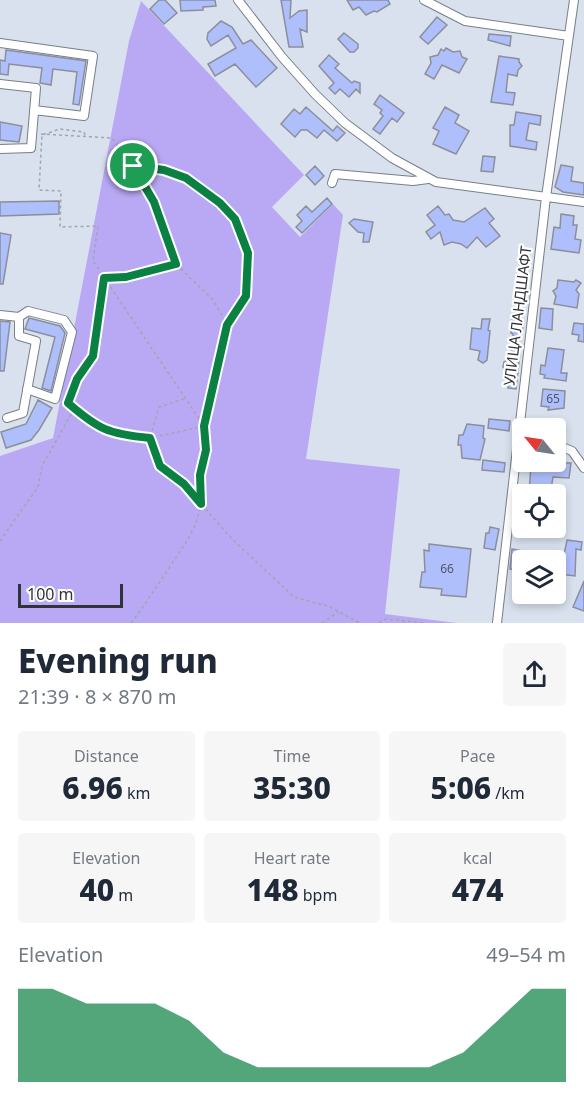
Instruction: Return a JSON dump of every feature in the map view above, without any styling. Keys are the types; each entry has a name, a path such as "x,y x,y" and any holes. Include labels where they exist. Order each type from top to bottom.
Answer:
{"street":[{"path":"238,0 282,57 345,123 392,158 435,182 584,202"},
{"path":"424,0 465,21 569,36"},
{"name":"УЛИЦА ЛАНДШАФТ","path":"522,418 546,197 574,0"},
{"path":"0,43 93,56 84,116 34,110"},
{"path":"0,84 36,88 31,148 0,149"},
{"path":"332,183 335,174 413,181 428,179"},
{"path":"0,315 19,317 28,310 64,320 72,332 55,399 27,389"},
{"path":"7,418 22,413 36,341 19,336 19,317"},
{"path":"566,449 572,451 584,468"},
{"name":"УЛИЦА ЛАНДШАФТ","path":"497,623 516,472"}],"path":[{"path":"32,129 42,135 112,138 133,166 154,202 176,264 213,300 227,325"},
{"path":"42,135 60,129 84,132 85,136"},
{"path":"42,135 39,190 61,191 60,227 98,226 93,261 204,426"},
{"path":"131,623 148,603 196,525 201,504 200,475 206,450 204,426 227,325 246,296 248,253 235,219 220,203 186,178 164,170 133,166"},
{"path":"104,278 126,277 176,264"},
{"path":"68,403 77,379 93,356 104,278"},
{"path":"185,398 159,407 150,438 160,466 184,484 232,539 294,597 328,606 360,623"},
{"path":"55,399 68,403 94,426 117,435 150,438 204,426"},
{"path":"0,541 38,488 42,466 74,408"},
{"path":"322,623 339,611"},
{"path":"379,623 386,619 425,623"}],"shaded area":[{"path":"141,1 304,175 272,207 300,237 333,204 343,215 306,459 400,469 385,614 457,623 0,623 0,456 53,438 129,41"}],"building":[{"path":"159,0 165,0 177,13 164,24 150,9"},
{"path":"180,0 215,0 216,6 203,7 203,10 181,11"},
{"path":"281,0 291,0 290,18 299,11 307,10 307,32 300,29 303,47 289,47"},
{"path":"347,0 388,0 390,4 377,12 366,15 359,7 353,10"},
{"path":"437,17 447,25 428,44 420,37"},
{"path":"221,21 232,27 243,44 251,40 277,68 256,87 235,64 215,76 208,64 236,48 228,35 211,46 207,39 208,33"},
{"path":"344,33 358,44 354,52 350,52 338,39"},
{"path":"489,34 511,36 510,46 488,40"},
{"path":"446,48 453,52 460,51 462,57 467,59 459,73 442,65 434,79 425,74 431,63 430,57 438,55 441,49 444,51"},
{"path":"6,50 86,61 79,105 73,104 77,72 53,69 51,85 40,83 42,68 9,64 8,75 0,74 0,60 5,61"},
{"path":"329,55 339,64 335,68 352,83 354,81 360,83 360,93 356,89 349,97 340,89 335,94 329,88 334,83 319,66"},
{"path":"499,56 519,59 522,66 517,76 508,74 506,92 515,93 513,105 491,102"},
{"path":"380,95 404,113 397,122 392,118 380,134 373,129 383,116 380,113 382,110 374,104"},
{"path":"306,107 333,131 337,126 345,133 337,141 324,130 317,138 307,130 301,130 295,137 281,124 294,109 300,114"},
{"path":"445,107 459,115 455,123 469,131 456,154 433,144 439,131 433,128"},
{"path":"516,112 541,116 540,125 529,123 526,140 537,142 536,150 510,146 510,125 514,125"},
{"path":"0,122 22,126 19,142 0,140"},
{"path":"483,156 495,157 493,172 481,171"},
{"path":"561,165 573,167 571,181 584,183 584,195 563,192 555,187"},
{"path":"315,166 324,176 315,185 306,175"},
{"path":"327,198 332,204 302,233 296,227 302,221 297,215 306,206 312,212"},
{"path":"59,201 59,214 0,216 0,202"},
{"path":"438,206 445,215 449,214 453,220 464,222 485,208 494,219 489,223 500,236 486,247 477,237 467,248 452,242 444,245 440,232 431,239 426,232 435,225 427,215"},
{"path":"561,214 574,216 573,225 577,225 575,239 581,240 579,253 551,249 554,227 560,228"},
{"path":"354,219 373,222 369,242 363,242 364,233 358,232 349,223"},
{"path":"0,233 11,235 3,284 0,284"},
{"path":"558,280 574,282 576,280 581,283 576,290 579,294 577,308 554,304 556,296 553,291 557,288"},
{"path":"541,308 553,309 552,330 539,328"},
{"path":"29,318 60,326 65,333 51,391 42,388 55,337 25,329"},
{"path":"482,319 490,319 487,360 483,363 478,360 480,351 470,349 472,328 481,329"},
{"path":"512,320 524,321 521,337 513,336 511,333"},
{"path":"0,321 10,322 4,371 0,371"},
{"path":"574,323 584,324 584,342 578,341 579,335 572,334"},
{"path":"548,348 564,350 561,373 567,373 566,381 544,378 545,375 540,374 541,365 545,366"},
{"path":"511,351 520,352 516,389 508,388 509,378 505,378 506,371 503,367"},
{"path":"543,389 565,391 564,408 548,410 549,407 541,406"},
{"path":"38,400 52,408 39,430 31,440 6,448 1,432 26,424"},
{"path":"489,419 510,421 509,431 488,428"},
{"path":"467,424 484,426 483,438 485,439 480,460 462,458 461,445 458,445 459,435 463,435"},
{"path":"483,460 505,463 504,472 482,470"},
{"path":"566,463 571,463 569,478 553,477 552,484 530,484 530,472 566,472"},
{"path":"490,527 499,529 495,550 484,548 486,533 489,533"},
{"path":"567,540 582,542 581,550 576,549 575,576 566,575"},
{"path":"429,544 471,549 466,597 441,595 442,589 420,587 422,572 425,572 424,550 429,551"},
{"path":"512,549 518,550 512,550 512,569 510,569"},
{"path":"584,581 584,611 573,607"}],"route":[{"path":"133,166 164,170 186,178 220,203 235,219 248,253 246,296 227,325 204,426 206,450 200,475 201,504 184,484 160,466 150,438 117,435 94,426 68,403 77,379 93,356 104,278 126,277 176,264 154,202 133,166"}]}
